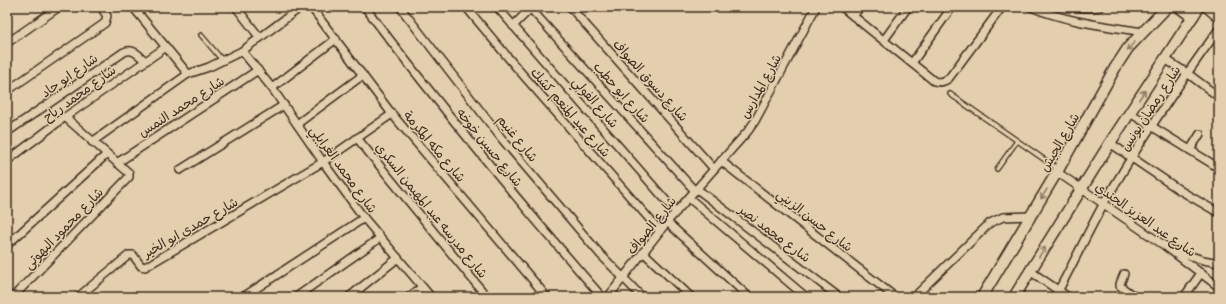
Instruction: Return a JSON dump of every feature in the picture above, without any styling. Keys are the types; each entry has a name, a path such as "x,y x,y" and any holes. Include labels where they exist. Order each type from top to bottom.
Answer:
{"main road":[{"name":"شارع الجيش","path":"982,297 1031,216 1115,68 1128,48 1167,7"},
{"path":"1179,7 1187,13 1196,11"},
{"path":"1014,297 1110,143 1196,11"}],"street":[{"path":"7,43 59,7"},
{"path":"7,91 105,23 107,16 101,7"},
{"path":"133,7 188,74"},
{"path":"236,7 260,38"},
{"path":"92,142 188,74 202,70 242,51 301,7"},
{"name":"شارع مكه المكرمة","path":"311,7 392,114 547,297"},
{"name":"شارع حسين خوخه","path":"365,7 470,142 602,297"},
{"name":"شارع غنيم","path":"400,7 502,139 600,254 642,297"},
{"name":"شارع عبد المنعم كشك","path":"466,7 516,67 660,231"},
{"name":"شارع الفولي","path":"497,7 676,212"},
{"name":"شارع دسوق الصواف","path":"570,7 714,169"},
{"name":"شارع المدارس","path":"714,169 755,121 816,7"},
{"path":"842,7 934,81 942,82 946,81 1002,7"},
{"path":"853,16 860,7"},
{"path":"884,40 908,7"},
{"path":"912,63 952,7"},
{"path":"1031,7 1050,15 1080,22 1143,32"},
{"path":"1069,7 1100,7"},
{"path":"1205,7 1219,19"},
{"path":"513,26 531,8"},
{"name":"شارع ابو حطب","path":"531,8 696,190"},
{"name":"شارع رمضان يونس","path":"1056,294 1104,204 1132,158 1187,73 1219,29"},
{"path":"272,88 336,39"},
{"name":"شارع محمد رياح","path":"7,161 65,117 166,47"},
{"name":"شارع ابو جاد","path":"7,132 124,52 132,50 145,62"},
{"name":"شارع محمد الغرابلي","path":"242,51 272,88 364,218 431,297"},
{"path":"1165,59 1187,73 1219,97"},
{"name":"شارع محمد النمس","path":"117,163 258,70"},
{"path":"297,124 363,75"},
{"path":"180,170 284,105"},
{"path":"1130,113 1190,150 1218,165"},
{"path":"323,162 392,114"},
{"path":"65,117 117,163"},
{"path":"1190,150 1200,134"},
{"name":"شارع مدرسه عبد المهيمن السكري","path":"358,138 488,297"},
{"path":"1110,143 1182,191 1219,213"},
{"path":"7,245 107,154"},
{"name":"شارع حسن الزيني","path":"721,161 895,297"},
{"name":"شارع حمدى ابو الخير","path":"78,297 130,254 134,256 142,267 145,267 323,162"},
{"name":"شارع محمود البهوتى","path":"13,297 83,226 130,175 117,163"},
{"name":"شارع الصواف","path":"608,297 667,222 714,169"},
{"name":"شارع عبد العزيز الجندي","path":"1057,171 1165,246 1219,287"},
{"name":"شارع محمد نصر","path":"696,190 839,297"},
{"path":"689,198 806,297"},
{"path":"914,297 990,222 1003,217 1031,216"},
{"path":"243,297 364,218"},
{"path":"667,222 749,297"},
{"path":"296,297 380,238"},
{"path":"1165,246 1183,254 1219,263"},
{"path":"643,252 691,297"},
{"path":"349,297 398,258"},
{"path":"1030,271 1056,294 1068,297"},
{"path":"1184,297 1201,273"},
{"path":"1124,274 1120,286 1135,297"},
{"path":"409,297 422,287"}],"lane":[{"path":"201,35 223,60"},
{"path":"950,94 1057,171"},
{"path":"997,169 1017,141"}]}
